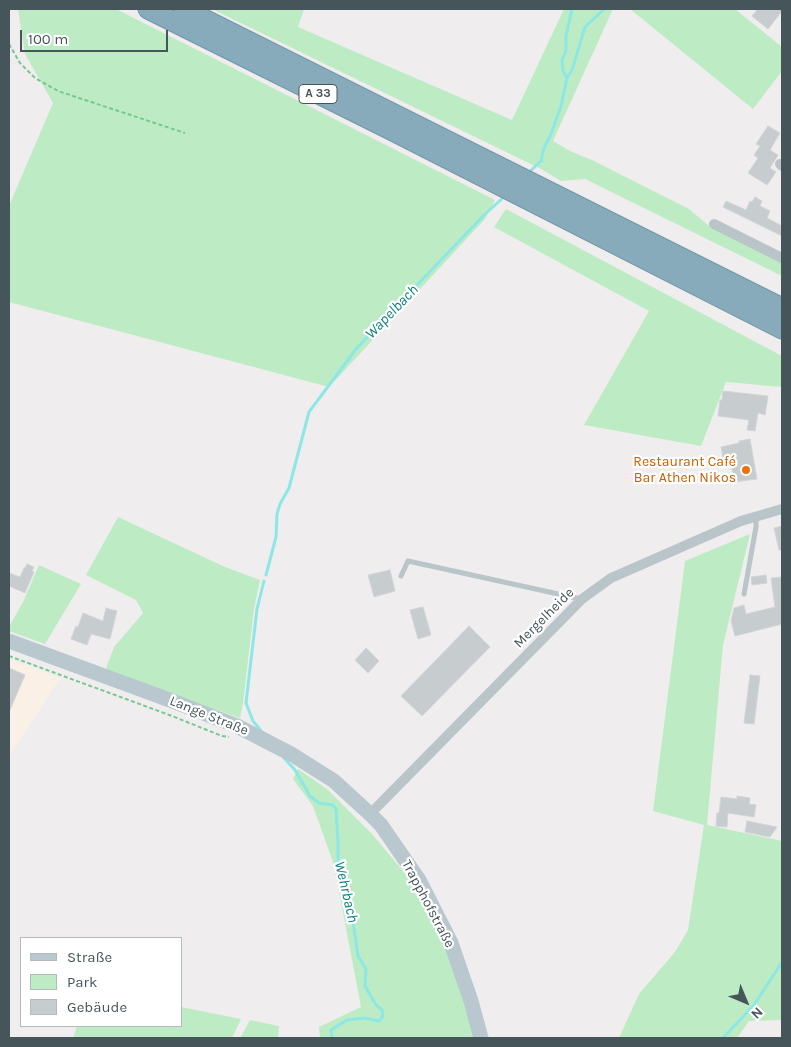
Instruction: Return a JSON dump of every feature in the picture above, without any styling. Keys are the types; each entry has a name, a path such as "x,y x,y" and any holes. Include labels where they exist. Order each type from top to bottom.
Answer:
{"highway":[{"name":"A 33","path":"148,9 491,172 553,192 782,308"},
{"name":"A 33","path":"184,9 491,172 531,202 782,329"}],"street":[{"path":"714,224 782,258"},
{"name":"Mergelheide","path":"370,814 582,599 611,578 741,520 782,509"},
{"name":"Lange Straße","path":"9,641 237,726 294,755 334,781 370,814 386,832"},
{"name":"Trapphofstraße","path":"386,832 419,880 451,943 471,1001 481,1038"}],"lane":[{"path":"744,594 756,527 756,516"},
{"path":"401,576 408,561 582,599"}],"path":[{"path":"9,44 20,63 35,78 58,90 185,133"},
{"path":"9,656 172,716"}],"shaded area":[{"path":"9,659 60,678 9,757"}],"green space":[{"path":"18,9 116,9 495,200 485,219 329,387 9,302 9,206 53,103 25,54"},
{"path":"212,9 304,9 298,27 512,120 564,9 613,9 553,141 689,209 708,225 782,261 782,276 585,179 561,181 541,169"},
{"path":"630,9 735,9 782,47 782,71 753,109"},
{"path":"506,209 782,356 782,387 726,382 701,446 584,425 649,311 494,227"},
{"path":"118,517 225,567 260,580 254,609 240,718 105,671 114,647 143,613 136,600 86,575"},
{"path":"750,534 723,645 707,825 782,841 782,1021 749,1021 737,1038 619,1038 639,994 675,952 688,930 704,825 653,811 685,561"},
{"path":"39,565 81,584 45,644 9,631 9,627 23,602"},
{"path":"298,769 327,789 372,834 413,883 444,945 466,1003 475,1038 320,1038 319,1027 361,1007 334,865 313,806 293,779"},
{"path":"182,1007 241,1019 232,1038 73,1038 77,1027 182,1027"},
{"path":"250,1020 279,1026 278,1038 240,1038"}],"building":[{"path":"758,9 782,9 782,11 768,29 752,16"},
{"path":"768,126 780,133 770,150 778,155 770,168 776,172 767,185 748,173 758,158 754,155 760,146 756,144"},
{"path":"755,197 762,201 760,206 770,211 767,218 782,226 782,236 723,207 726,201 746,210 750,201 752,202"},
{"path":"723,391 768,396 765,415 758,413 755,431 747,430 749,420 718,416"},
{"path":"750,439 757,479 734,482 730,456 723,458 721,447"},
{"path":"782,526 782,550 779,550 774,528"},
{"path":"27,564 34,567 32,571 34,572 25,593 9,586 9,573 20,577"},
{"path":"390,570 395,591 374,597 368,575"},
{"path":"766,575 767,583 752,585 751,577"},
{"path":"782,577 782,624 735,636 731,621 734,608 744,605 746,614 775,607 771,578"},
{"path":"423,607 431,635 418,639 410,610"},
{"path":"106,608 117,611 110,639 91,634 87,645 71,639 83,613 103,621"},
{"path":"469,626 490,647 422,716 401,696"},
{"path":"366,648 379,661 368,673 355,660"},
{"path":"9,668 25,675 9,712"},
{"path":"750,675 760,676 754,724 744,723"},
{"path":"737,796 750,798 749,804 756,805 754,817 728,813 727,827 716,826 721,797 737,799"},
{"path":"747,821 777,827 770,837 745,832"}],"waterway":[{"name":"Wapelbach","path":"567,78 563,71 562,60 566,51 566,36 572,9"},
{"name":"Wapelbach","path":"527,174 541,161 544,148 561,106 567,78 572,70 585,27 604,9"},
{"name":"Wapelbach","path":"266,575 276,537 277,514 289,488 309,412 356,349 483,216 505,196"},
{"name":"Wapelbach","path":"262,732 253,721 246,703 257,609 264,581"},
{"name":"Wehrbach","path":"284,758 295,770 310,796 319,803 333,805 336,809 338,865 351,908 358,956 366,969 365,986 376,1005 382,1010 383,1016 379,1021 365,1018 347,1020 331,1030 332,1038"},
{"path":"723,1038 754,1005 782,962"}],"place":[{"name":"Restaurant Café Bar Athen Nikos","path":"746,470"}]}
